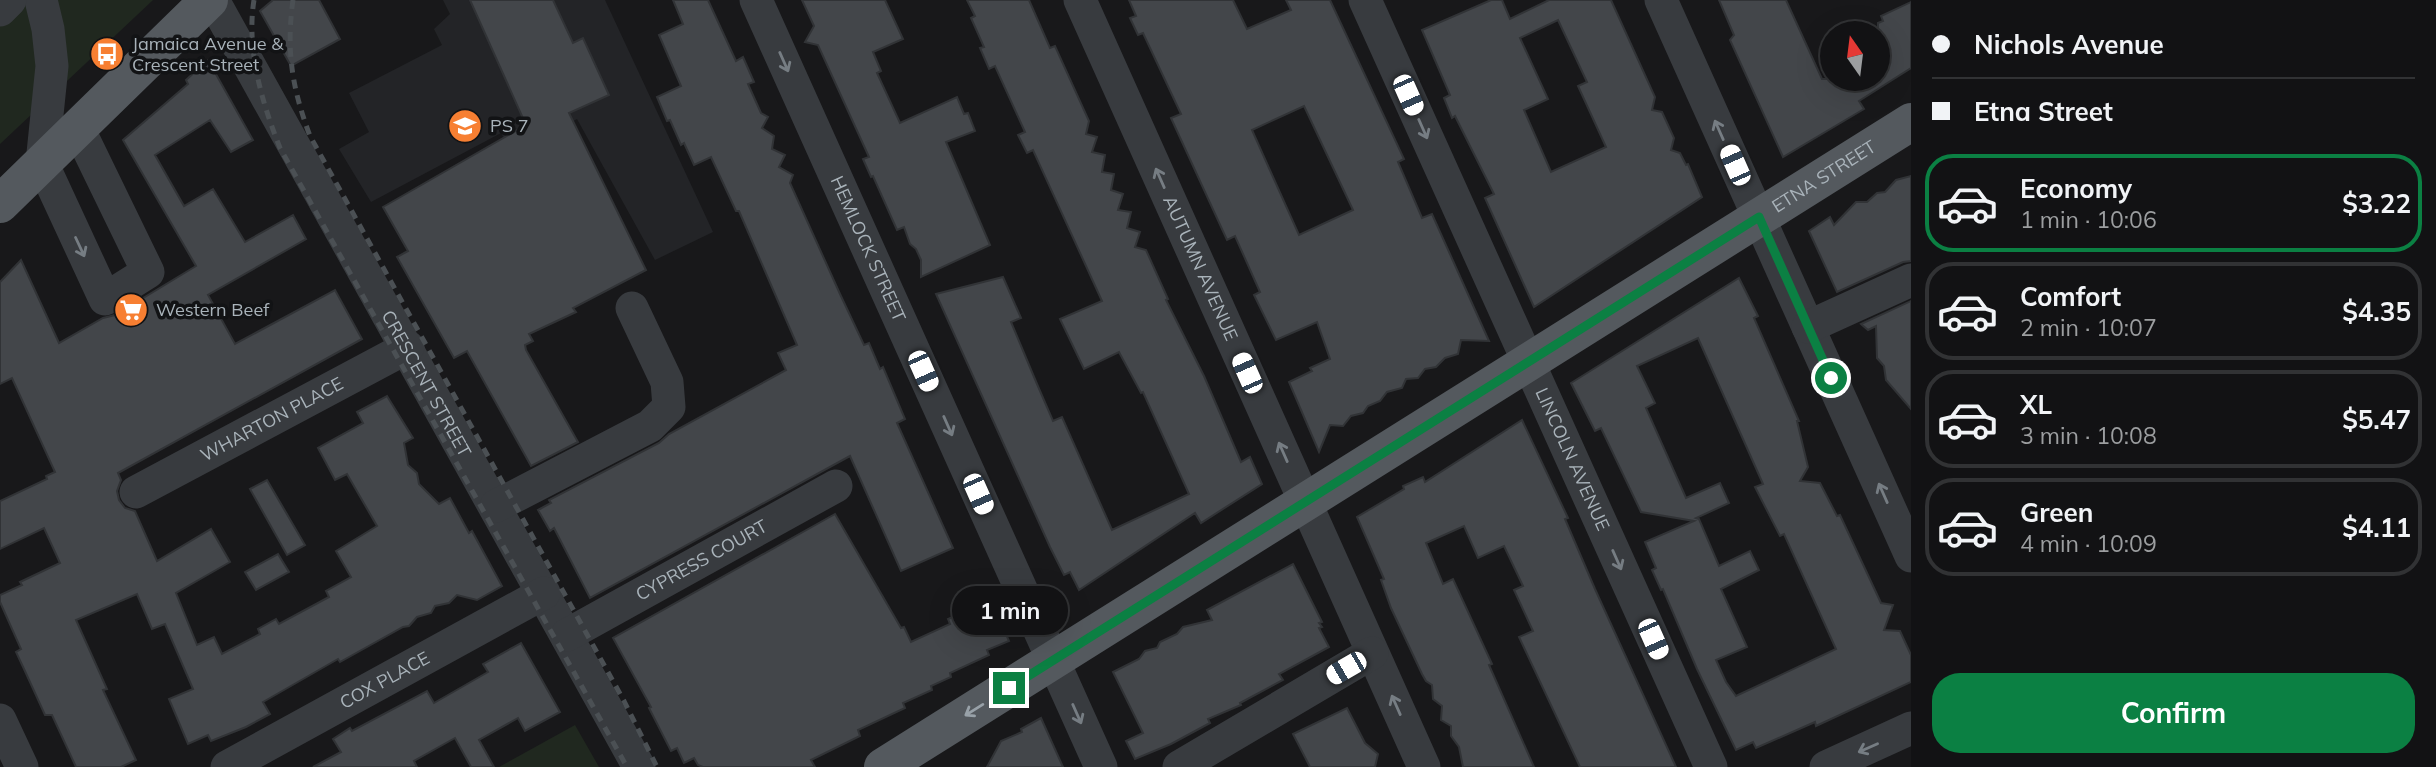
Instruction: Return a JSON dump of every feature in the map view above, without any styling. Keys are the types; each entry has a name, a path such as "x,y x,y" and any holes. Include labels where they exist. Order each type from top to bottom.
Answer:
{"main road":[{"path":"0,204 211,0"},
{"name":"ETNA STREET","path":"883,767 1911,122"}],"street":[{"path":"0,10 10,0"},
{"path":"41,0 48,29 52,66 42,163 104,299 148,272 78,128"},
{"name":"CRESCENT STREET","path":"211,0 408,347 639,767"},
{"name":"HEMLOCK STREET","path":"756,0 1101,767"},
{"name":"AUTUMN AVENUE","path":"1080,0 1424,767"},
{"name":"LINCOLN AVENUE","path":"1365,0 1711,767"},
{"path":"1661,0 1911,556"},
{"path":"60,203 102,173"},
{"path":"1808,327 1911,280"},
{"path":"496,506 650,425 669,407 667,382 632,308"},
{"name":"WHARTON PLACE","path":"136,492 408,347"},
{"name":"CYPRESS COURT","path":"567,635 836,486"},
{"name":"COX PLACE","path":"227,767 544,593"},
{"path":"1179,767 1372,653"},
{"path":"0,720 22,767"},
{"path":"1826,767 1911,729"}],"shaded area":[{"path":"0,0 153,0 0,144"},
{"name":"PS 7","path":"443,0 605,0 713,232 655,260 577,119 512,153 501,133 371,202 339,149 369,132 349,93 442,45 434,29 450,14"},
{"path":"575,725 599,767 499,767"}],"building":[{"path":"273,0 319,0 340,39 291,66 260,11"},
{"path":"470,0 553,0 573,43 583,38 609,95 569,113 646,270 573,308 576,312 529,334 533,341 525,345 526,350 578,442 531,466 467,351 454,358 397,257 408,251 383,207 526,125"},
{"path":"673,0 708,0 736,61 743,57 754,82 748,84 761,113 768,117 762,128 774,136 772,149 785,155 779,167 793,175 790,183 840,294 864,345 869,343 880,369 883,367 905,419 897,423 953,548 901,571 850,456 590,598 554,528 550,531 538,510 551,503 549,500 659,443 669,434 786,370 778,353 797,345 739,211 736,211 711,157 694,165 670,120 667,121 657,97 681,86 659,35 683,24"},
{"path":"802,0 885,0 903,39 873,52 881,71 877,73 900,123 957,97 964,114 968,113 975,131 946,142 990,245 921,277 921,260 916,249 910,244 904,227 897,230 873,176 871,177 863,159 869,157 818,45 805,42 814,26"},
{"path":"967,0 1029,0 1050,48 1055,46 1089,121 1086,134 1097,137 1092,152 1105,155 1102,172 1114,174 1111,190 1123,194 1118,210 1131,212 1127,228 1140,232 1135,247 1146,250 1168,299 1166,300 1204,376 1241,462 1250,457 1262,484 1201,523 1195,513 1079,590 1070,572 1064,575 1050,547 936,294 1003,277 1021,318 1011,322 1037,384 1053,421 1062,417 1112,530 1189,494 1143,392 1141,393 1119,352 1084,369 1060,319 1102,301 1033,150 1027,153 1018,135 1025,132 995,66 989,69 980,48 984,47 971,18 975,16"},
{"path":"1129,0 1233,0 1247,29 1291,10 1286,0 1330,0 1404,159 1398,162 1422,218 1432,214 1489,341 1461,340 1458,354 1445,358 1436,367 1425,369 1418,378 1406,379 1402,388 1387,392 1380,401 1368,406 1363,413 1351,416 1343,426 1330,425 1319,452 1289,382 1330,359 1317,322 1276,340 1254,295 1260,292 1235,236 1227,240 1171,118 1181,114 1143,33 1138,35 1130,18 1136,16","holes":["1304,106 1353,210 1299,235 1252,130"]},
{"path":"1491,0 1502,0 1510,19 1549,0 1611,0 1655,97 1652,110 1662,112 1674,138 1671,150 1680,153 1686,165 1688,164 1702,197 1534,307 1485,198 1494,194 1455,116 1452,118 1444,98 1450,95 1422,30","holes":["1558,20 1587,82 1578,86 1606,147 1551,172 1524,110 1548,99 1520,38"]},
{"path":"1719,0 1786,0 1820,75 1820,91 1875,91 1859,101 1864,109 1783,157 1730,40 1734,35"},
{"path":"1911,2 1911,68 1890,81 1890,21 1883,21 1881,16"},
{"path":"208,60 253,140 231,152 210,120 155,155 184,206 213,189 245,242 293,215 306,239 208,295 235,344 335,290 362,339 118,473 121,480 117,491 119,500 125,508 135,511 157,561 211,529 230,562 176,593 197,645 214,637 222,654 260,634 258,629 276,619 279,624 329,597 326,591 351,577 336,551 377,526 347,474 335,480 318,448 363,423 357,412 387,396 413,438 404,443 408,465 417,473 419,484 439,504 450,498 469,533 472,531 502,586 477,600 457,595 449,603 435,606 431,613 417,617 409,626 340,662 338,659 263,702 270,714 211,741 208,735 188,744 169,699 193,689 165,624 152,629 137,594 76,620 107,689 103,690 136,760 121,767 76,767 52,715 45,715 16,652 21,649 0,602 0,595 22,585 20,582 60,563 44,528 0,549 0,501 47,479 46,476 55,472 12,378 0,384 0,282 21,260 59,343 103,318 115,315 196,266 123,140 188,84 186,80"},
{"path":"1911,176 1911,261 1903,262 1837,292 1809,231 1830,217 1834,225 1856,202 1867,202 1877,193 1885,192 1896,180"},
{"path":"1739,278 1758,316 1754,318 1799,421 1808,467 1800,481 1820,483 1837,516 1840,515 1881,603 1893,605 1884,630 1900,631 1911,655 1911,682 1816,726 1815,722 1756,748 1753,742 1736,750 1652,570 1656,568 1645,542 1694,521 1641,512 1601,428 1595,431 1571,383","holes":["1698,338 1763,484 1755,487 1780,536 1784,534 1836,649 1736,696 1716,660 1747,647 1721,589 1759,570 1750,551 1719,566 1699,519 1696,518 1729,503 1720,483 1686,498 1646,408 1655,403 1637,366"]},
{"path":"1911,301 1911,409 1886,380 1884,366 1877,358 1876,326 1868,330 1861,324"},
{"path":"1522,420 1568,518 1565,519 1595,589 1676,767 1580,767 1519,637 1533,631 1514,590 1523,586 1504,546 1478,558 1464,526 1426,543 1443,584 1453,579 1492,664 1489,665 1534,767 1463,767 1459,747 1451,736 1451,726 1441,720 1442,706 1433,699 1432,685 1422,674 1391,608 1381,580 1384,579 1357,517 1404,489 1403,486 1423,477 1425,482"},
{"path":"267,480 305,545 287,555 250,489"},
{"path":"835,514 911,642 950,624 948,619 991,600 1009,641 987,650 989,655 950,673 951,677 931,686 932,690 903,703 905,708 858,730 860,736 811,760 815,767 703,767 698,765 694,758 684,763 677,748 671,751 649,708 651,707 613,638"},
{"path":"278,554 289,572 256,590 245,572"},
{"path":"1293,564 1322,622 1319,623 1322,627 1319,628 1329,647 1279,674 1283,680 1240,703 1241,705 1208,719 1210,723 1135,759 1126,741 1143,733 1113,672 1139,659 1145,651 1157,648 1160,642 1177,634 1183,627 1212,620 1207,610"},
{"path":"521,643 560,712 525,731 518,718 479,740 494,767 471,767 455,738 414,761 417,767 313,767 341,752 333,739 350,728 352,731 427,691 434,703 488,672 483,664"},
{"path":"1347,708 1365,743 1378,754 1375,767 1310,767 1293,734"},
{"path":"1041,718 1063,767 987,767 1001,741 1022,732 1021,729"}],"railway":[{"path":"254,0 252,37 257,76 280,148 627,767"},
{"path":"293,0 290,36 292,69 310,136 624,701 657,767"}],"place":[{"name":"Jamaica Avenue & Crescent Street","path":"107,54"},
{"name":"PS 7","path":"465,126"},
{"name":"Western Beef","path":"131,310"}],"route":[{"path":"1009,688 1759,217 1831,378"}]}
